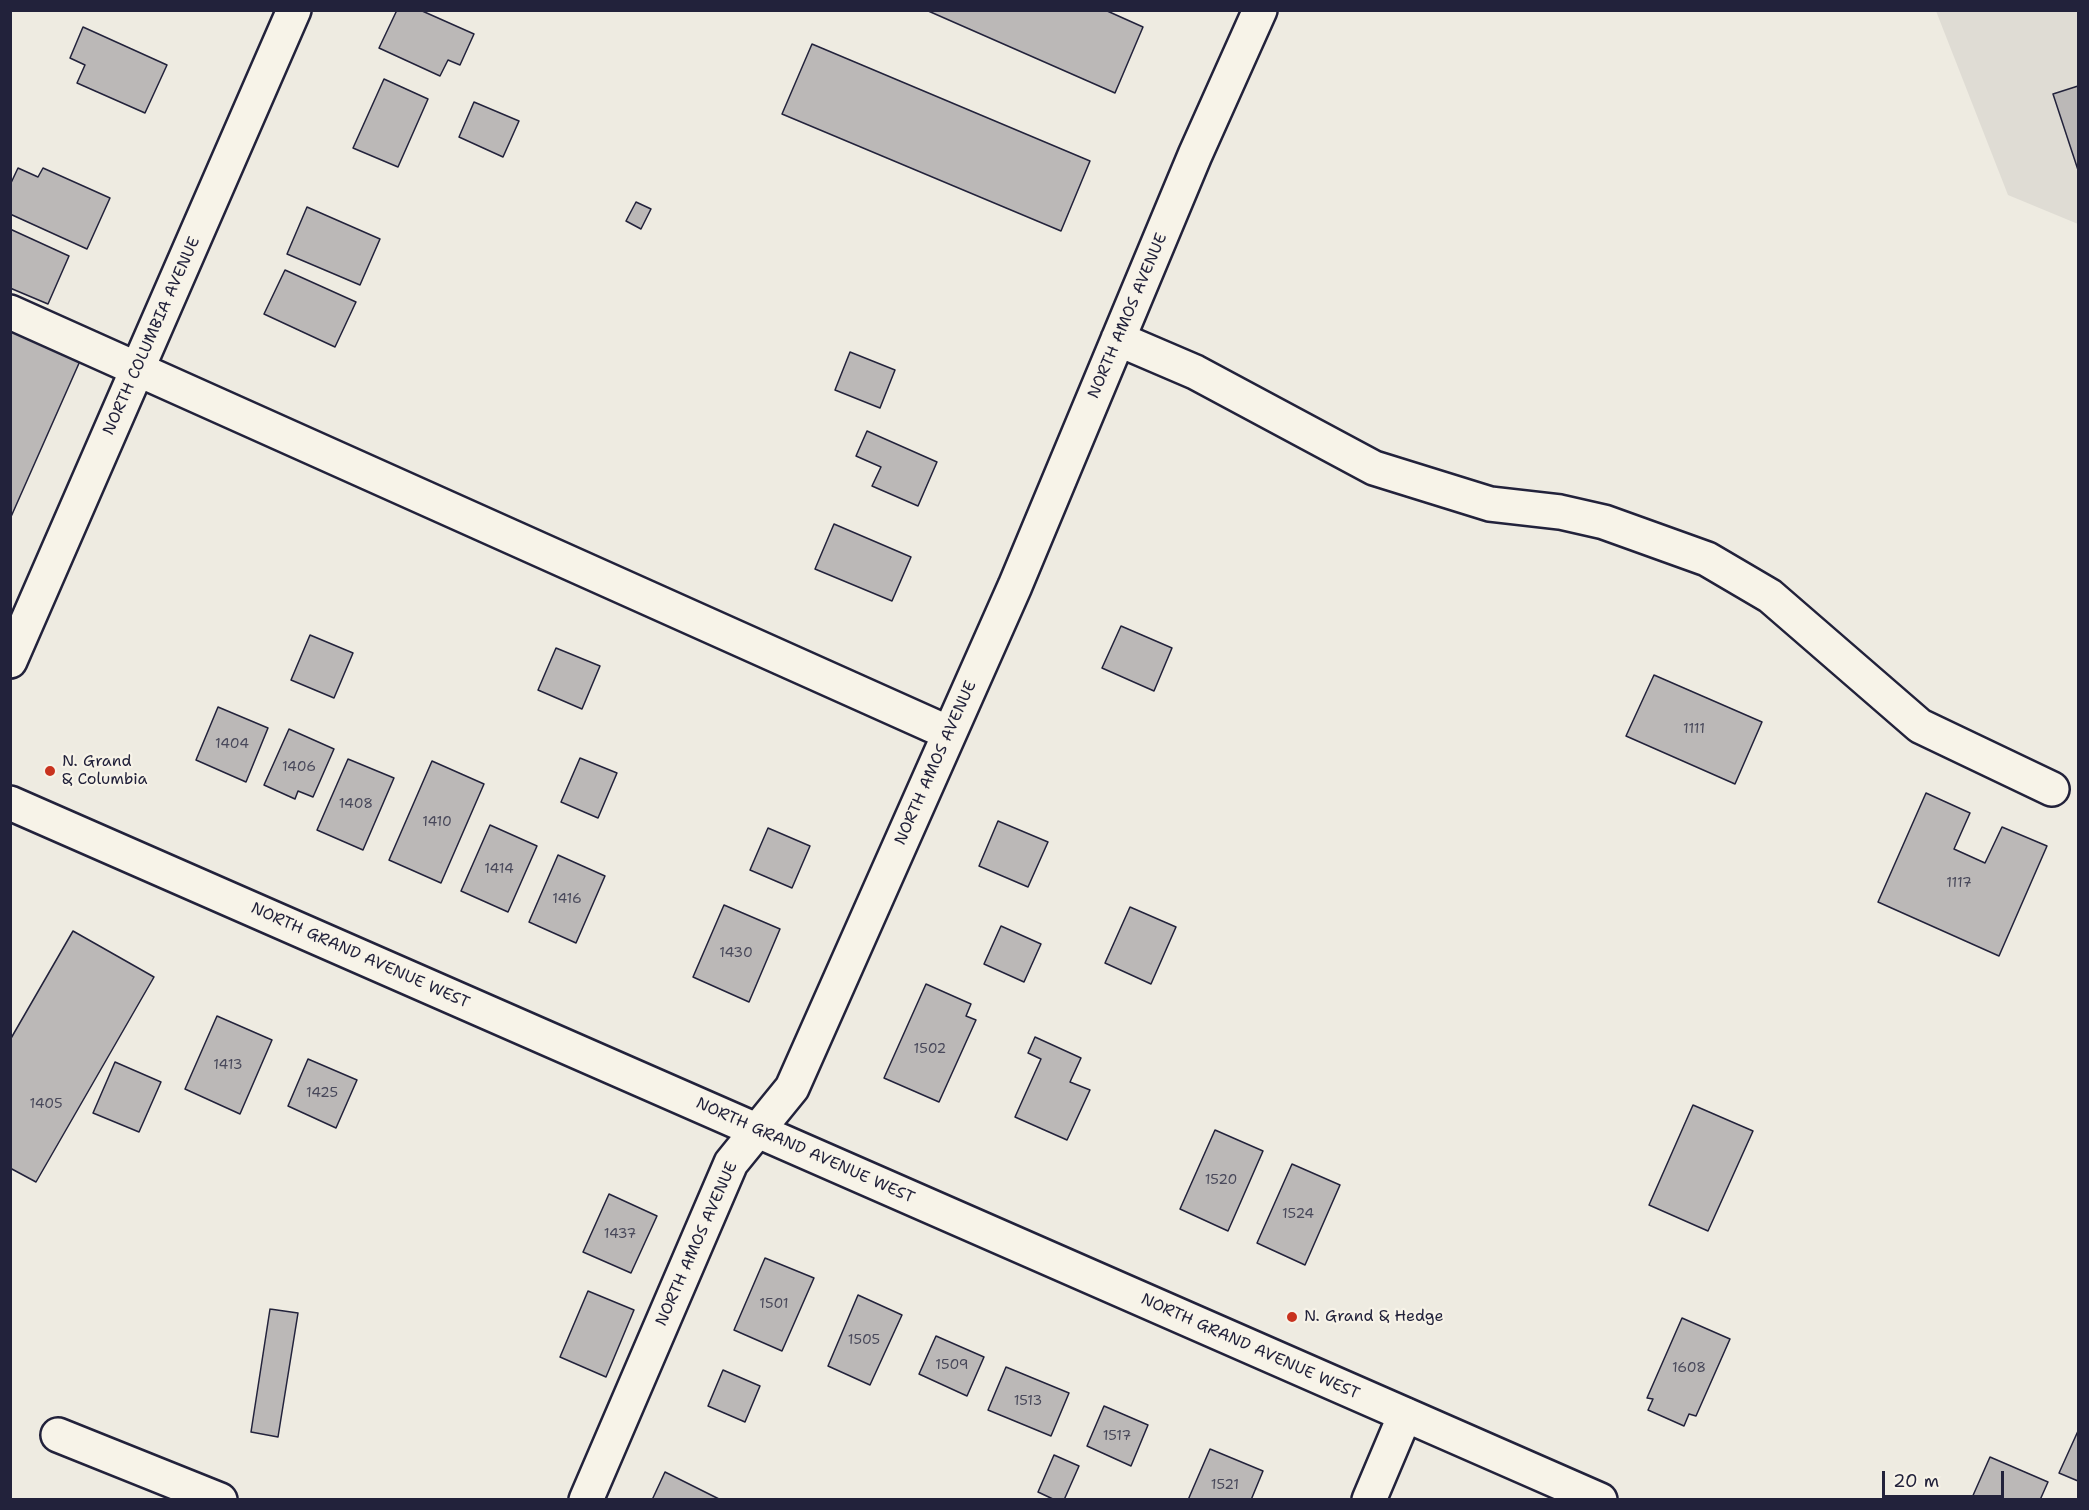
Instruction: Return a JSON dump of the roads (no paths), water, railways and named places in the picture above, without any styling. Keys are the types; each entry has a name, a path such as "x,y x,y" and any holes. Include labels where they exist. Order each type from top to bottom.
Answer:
{"street":[{"name":"NORTH COLUMBIA AVENUE","path":"10,661 294,10"},
{"name":"NORTH AMOS AVENUE","path":"586,1500 731,1163 792,1088 1015,586 1195,155 1260,10"},
{"path":"10,312 949,733"},
{"path":"1118,339 1195,372 1374,468 1490,504 1560,512 1604,522 1707,559 1770,596 1920,726 2052,789"},
{"name":"NORTH GRAND AVENUE WEST","path":"10,803 1600,1500"},
{"path":"1370,1500 1405,1415"},
{"path":"58,1435 220,1500"}],"place":[{"name":"N. Grand & Columbia","path":"50,771"},
{"name":"N. Grand & Hedge","path":"1292,1317"}]}
